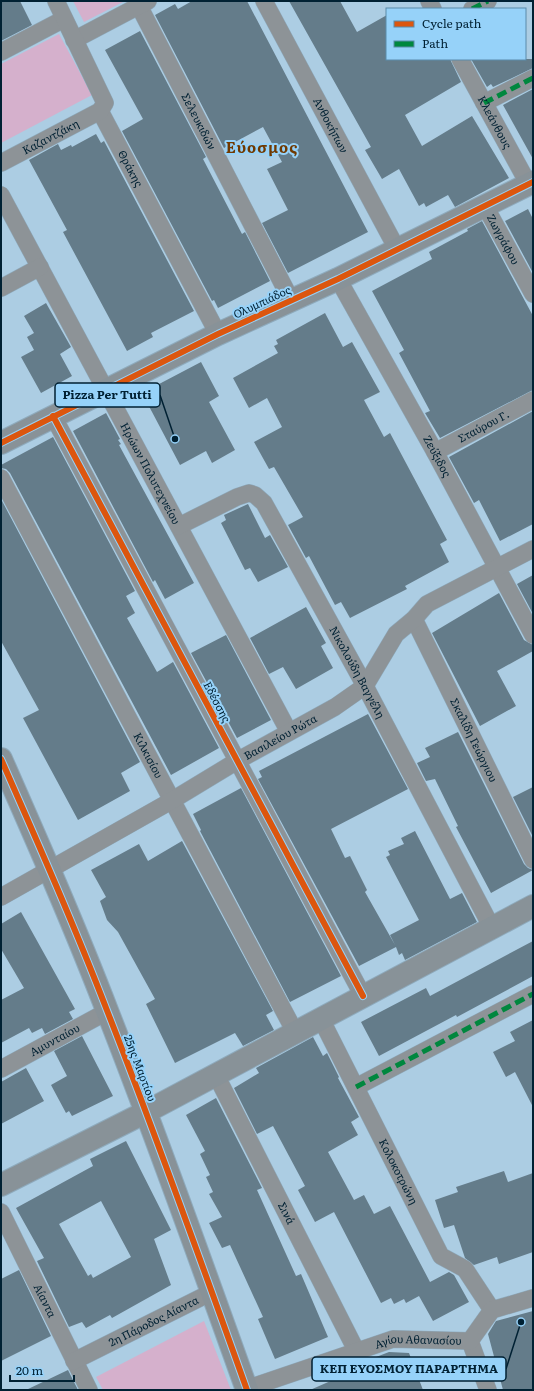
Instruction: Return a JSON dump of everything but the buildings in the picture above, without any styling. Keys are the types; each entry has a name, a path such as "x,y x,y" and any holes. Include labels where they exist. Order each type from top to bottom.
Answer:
{"street":[{"path":"56,1 104,98 106,103 100,111"},
{"name":"Ανθοκήπων","path":"264,1 397,249"},
{"path":"474,8 488,1"},
{"path":"74,40 143,4"},
{"name":"Σελευκιδών","path":"143,4 291,300"},
{"path":"1,52 64,19"},
{"name":"Κλεάνθους","path":"461,60 531,183"},
{"path":"484,103 533,78"},
{"name":"Καζαντζάκη","path":"1,163 100,111"},
{"name":"Θράκης","path":"100,111 218,334"},
{"name":"Ολυμπιάδος","path":"1,443 218,334 338,279 531,183"},
{"name":"Ηρώων Πολυτεχνείου","path":"1,195 180,526 289,732"},
{"name":"Ζωγράφου","path":"485,206 533,294"},
{"path":"1,288 40,268"},
{"name":"Ζεύξιδος","path":"338,279 435,452 533,635"},
{"name":"Σταύρου Γ.","path":"435,452 533,400"},
{"name":"Εδέσσης","path":"53,416 363,996"},
{"name":"Κιλκισίου","path":"1,478 171,801 295,1032"},
{"name":"Νικολούδη Βαγγέλη","path":"180,526 237,497 249,493 255,495 264,503 365,686 492,928"},
{"name":"Βασιλείου Ρώτα","path":"1,897 171,801 237,761 335,707 365,686 396,634 414,619 427,604 533,549"},
{"name":"Σκαλίδη Γεώργιου","path":"414,619 533,860"},
{"name":"25ης Μαρτίου","path":"1,759 50,870 108,1011 212,1292 246,1389"},
{"path":"1,1185 146,1112 533,906"},
{"path":"356,1087 533,994"},
{"name":"Αμυνταίου","path":"1,1069 108,1011"},
{"name":"Κολοκοτρώνη","path":"321,1019 441,1256 465,1269 492,1310"},
{"name":"Σινά","path":"216,1075 357,1352"},
{"name":"Αίαντα","path":"1,1212 89,1390"},
{"name":"2η Πάροδος Αίαντα","path":"74,1361 212,1292"},
{"path":"492,1310 533,1298"},
{"name":"Αγίου Αθανασίου","path":"246,1389 394,1339 470,1341 492,1310"},
{"path":"470,1341 488,1390"}],"shaded area":[{"path":"73,1 125,1 84,22"},
{"path":"59,34 92,95 1,143 1,64"},
{"path":"204,1321 231,1390 103,1390 96,1377"}],"marked path":[{"path":"474,8 488,1"},
{"path":"484,103 533,78"},
{"path":"356,1087 533,994"}],"cycle path":[{"path":"1,443 218,334 338,279 533,182"},
{"path":"53,416 363,996"},
{"path":"1,759 69,917 108,1013 162,1154 247,1390"}],"place":[{"name":"Pizza Per Tutti","path":"175,439"},
{"name":"ΚΕΠ ΕΥΟΣΜΟΥ ΠΑΡΑΡΤΗΜΑ","path":"521,1322"}],"district":[{"name":"Εύοσμος","path":"262,148"}]}
